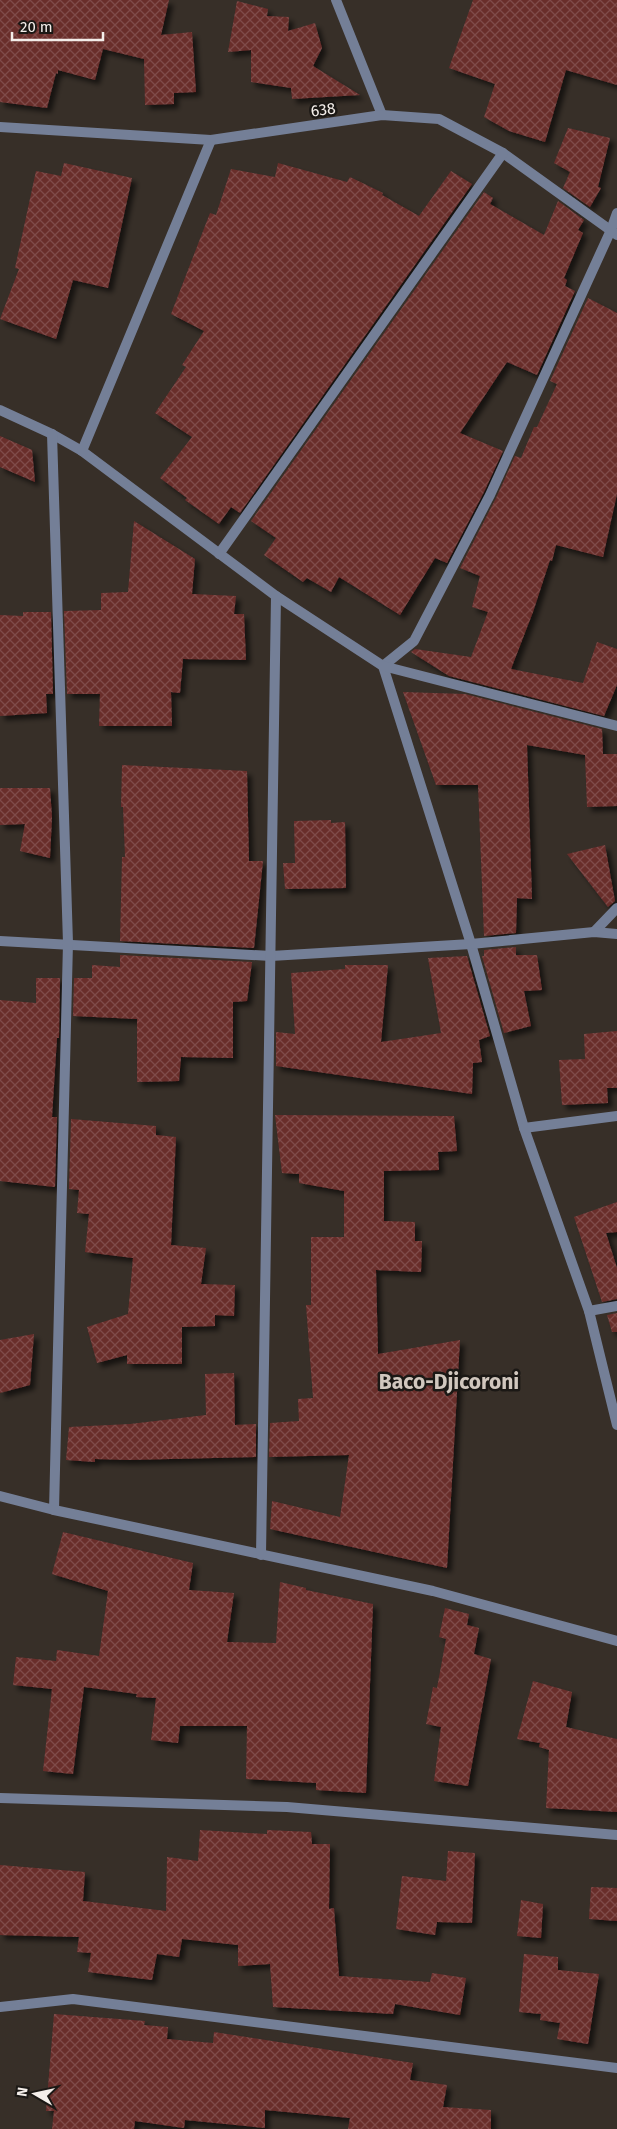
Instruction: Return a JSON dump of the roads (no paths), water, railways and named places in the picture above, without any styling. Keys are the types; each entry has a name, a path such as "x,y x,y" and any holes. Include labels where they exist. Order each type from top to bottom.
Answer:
{"street":[{"path":"336,0 382,116"},
{"name":"638","path":"0,128 211,140 382,116 439,118 502,153 614,233"},
{"path":"82,451 211,140"},
{"path":"219,554 502,153"},
{"path":"383,666 414,641 490,495 614,233 617,213"},
{"path":"0,410 52,434 82,451 276,596 383,666 617,726"},
{"path":"52,434 68,943 54,1510"},
{"path":"262,1555 276,596"},
{"path":"383,666 471,944 524,1128 589,1312 617,1425"},
{"path":"594,932 617,908"},
{"path":"0,940 271,956 471,944 594,932 617,934"},
{"path":"524,1128 617,1116"},
{"path":"589,1312 617,1306"},
{"path":"0,1496 54,1510 433,1591 617,1641"},
{"path":"0,1798 287,1807 617,1835"},
{"path":"0,2007 73,1999 617,2068"}],"district":[{"name":"Baco-Djicoroni","path":"449,1382"}]}
